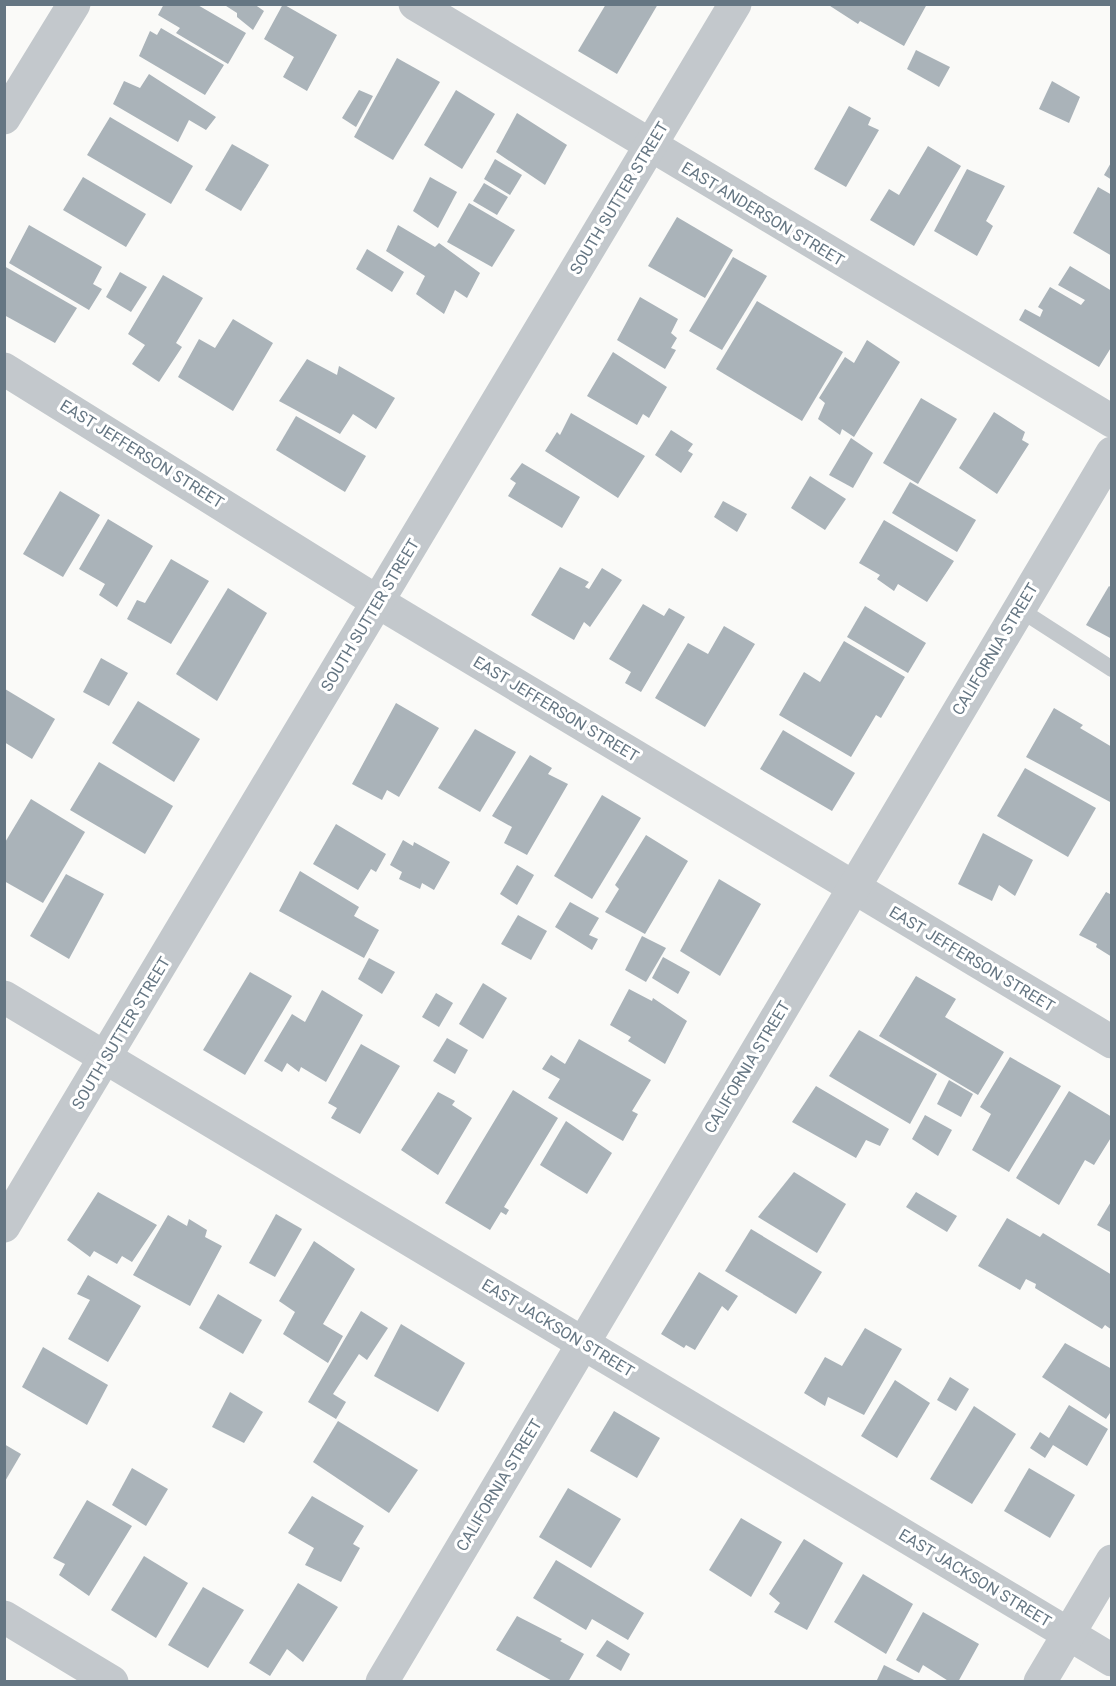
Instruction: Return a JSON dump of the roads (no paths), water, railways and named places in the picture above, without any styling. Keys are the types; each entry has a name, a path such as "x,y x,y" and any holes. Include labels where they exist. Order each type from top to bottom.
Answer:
{"street":[{"path":"4,118 74,4"},
{"name":"EAST ANDERSON STREET","path":"415,4 1112,422"},
{"name":"SOUTH SUTTER STREET","path":"5,1226 735,4"},
{"name":"EAST JEFFERSON STREET","path":"4,369 378,602 1112,1042"},
{"name":"CALIFORNIA STREET","path":"382,1682 1112,453"},
{"name":"EAST JACKSON STREET","path":"4,997 1112,1660"},
{"path":"1040,1682 1112,1561"},
{"path":"4,1617 112,1682"}],"lane":[{"path":"1019,609 1112,669"}]}
